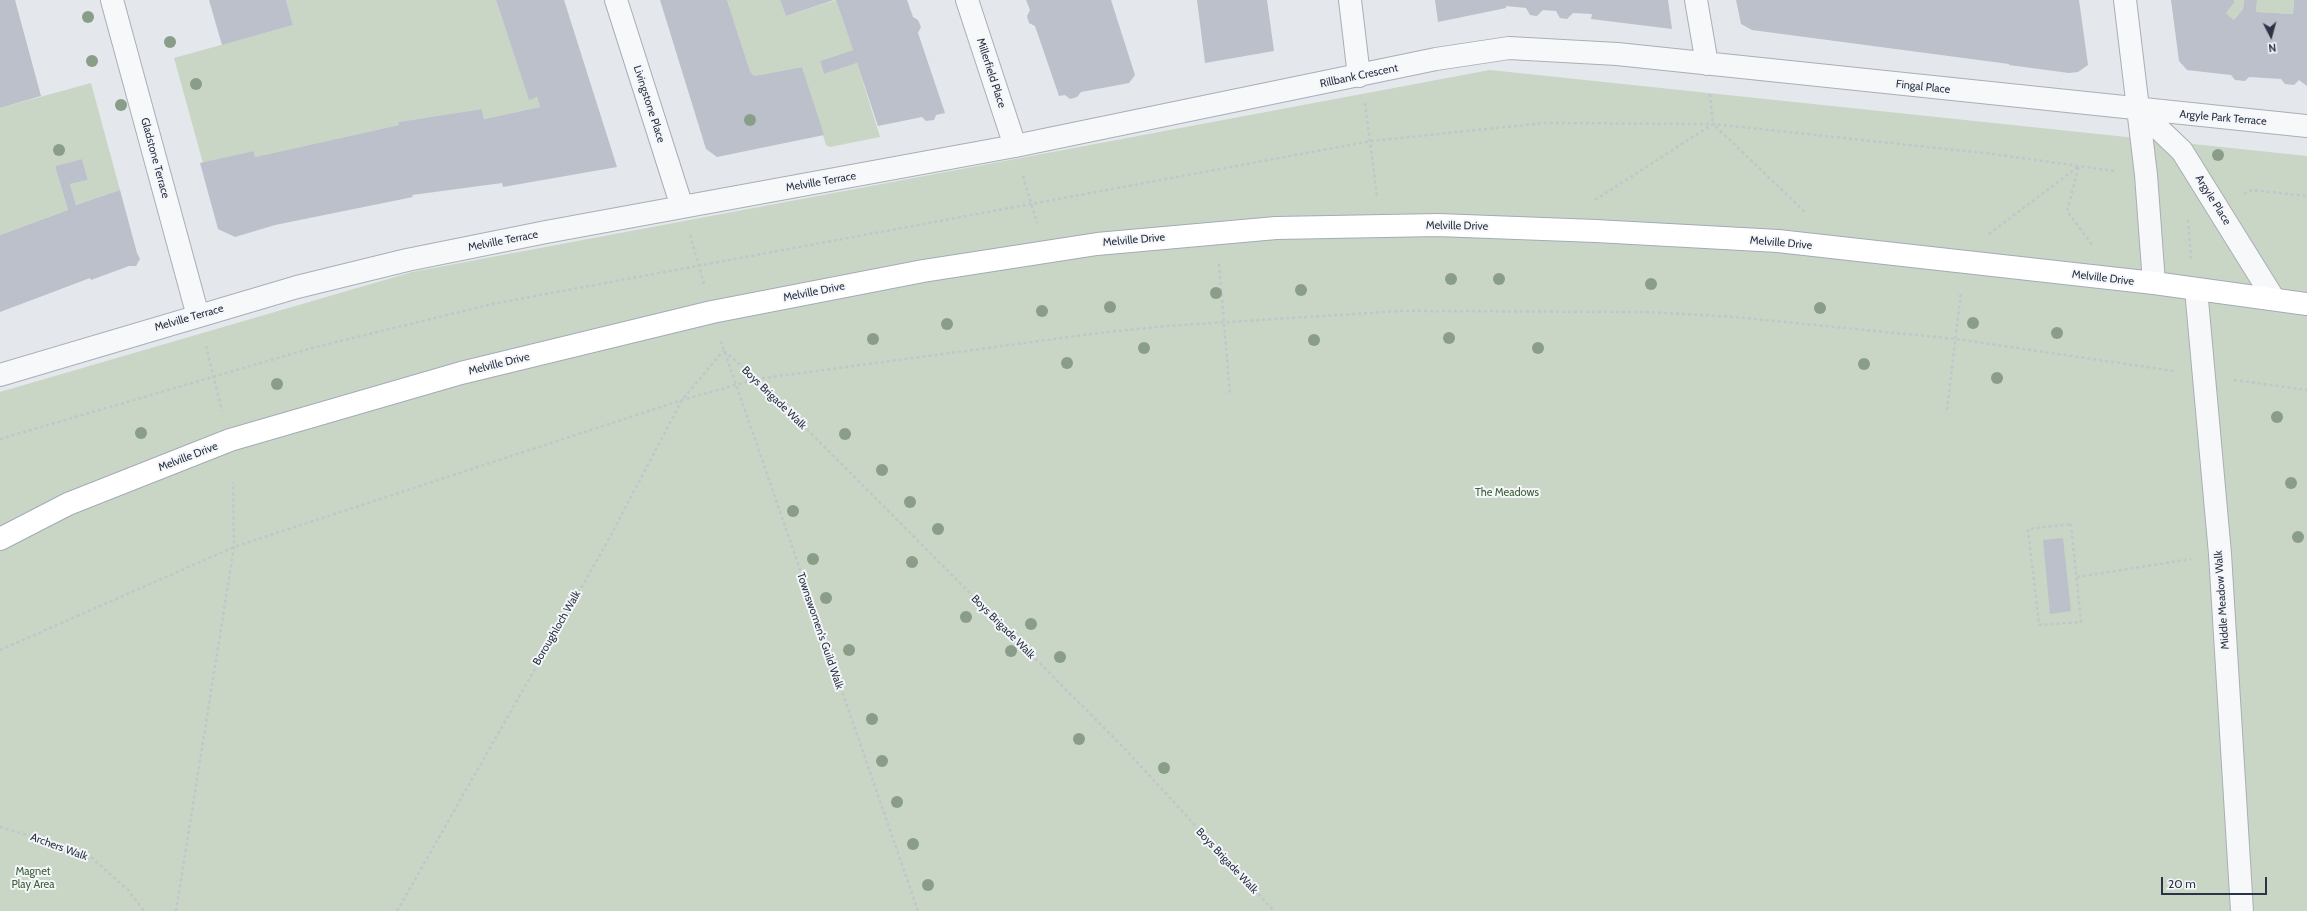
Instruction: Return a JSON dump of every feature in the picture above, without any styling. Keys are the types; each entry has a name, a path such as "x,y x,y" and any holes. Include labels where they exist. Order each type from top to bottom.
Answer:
{"main road":[{"name":"Melville Drive","path":"0,539 68,504 230,440 461,373 712,312 923,271 1097,244 1276,228 1438,225 1596,231 1778,241 2196,289 2307,304"}],"street":[{"name":"Gladstone Terrace","path":"112,0 198,316"},
{"name":"Livingstone Place","path":"616,0 682,207"},
{"name":"Millerfield Place","path":"967,0 1015,146"},
{"path":"1350,0 1360,76"},
{"path":"1696,0 1707,64"},
{"path":"2125,0 2146,175 2154,284"},
{"name":"Rillbank Crescent","path":"1015,146 1469,53 1510,48 1616,54 1707,64"},
{"name":"Fingal Place","path":"1707,64 2139,110"},
{"name":"Argyle Park Terrace","path":"2139,110 2307,126"},
{"name":"Argyle Place","path":"2139,110 2182,151 2274,299"},
{"name":"Melville Terrace","path":"0,375 297,287 407,260 682,207 1015,146"},
{"name":"Middle Meadow Walk","path":"2196,289 2220,554 2242,911"}],"path":[{"path":"1710,92 1713,124 1807,214"},
{"path":"1365,102 1378,201"},
{"path":"1591,203 1713,124"},
{"path":"1985,237 2079,166 2067,212 2095,248"},
{"path":"1022,172 1038,226"},
{"name":"Townswomen's Guild Walk","path":"682,207 712,312 735,385 918,911"},
{"path":"2188,218 2196,289"},
{"path":"1216,233 1230,394"},
{"path":"1947,410 1965,262"},
{"path":"0,650 234,547 682,400 757,379 1099,333 1224,322 1400,311 1642,312 1736,317 1956,339 2307,390"},
{"path":"205,344 223,413"},
{"name":"Boys Brigade Walk","path":"724,351 757,379 1124,748 1274,911"},
{"name":"Boroughloch Walk","path":"397,911 604,546 682,400 724,351"},
{"path":"176,911 234,547 234,482"},
{"path":"2071,524 2077,577 2081,622 2039,625 2028,529 2071,524"},
{"path":"2077,577 2220,554"},
{"name":"Archers Walk","path":"0,827 62,845 91,858 129,891 144,911"}],"green space":[{"path":"286,0 496,0 529,99 537,97 540,107 484,119 482,109 398,122 399,125 255,157 254,151 203,163 174,58 293,25"},
{"path":"727,0 780,0 786,16 836,0 853,50 820,61 824,74 857,63 880,137 830,147 826,145 802,67 754,76 750,71"},
{"path":"2234,0 2244,0 2243,9 2234,20 2226,13 2234,3"},
{"path":"2257,0 2294,0 2293,14 2256,12"},
{"name":"The Meadows","path":"1490,70 2307,156 2307,911 0,911 0,392 412,272"},
{"path":"91,83 120,190 76,205 70,184 88,180 82,159 55,166 68,210 0,235 0,108"}],"building":[{"path":"0,0 15,0 41,96 0,108"},
{"path":"209,0 286,0 293,25 222,45"},
{"path":"496,0 564,0 617,167 503,187 502,183 412,195 413,197 275,225 235,237 218,229 200,163 254,151 255,157 399,125 398,122 482,109 484,119 540,107 537,97 529,100"},
{"path":"660,0 727,0 750,71 754,76 802,67 824,135 717,157 706,149"},
{"path":"780,0 834,0 786,16"},
{"path":"836,0 907,0 913,17 918,20 921,27 918,33 945,113 936,115 934,120 926,121 922,117 878,126 857,63 824,74 820,61 853,50"},
{"path":"1026,0 1111,0 1135,75 1129,83 1081,92 1077,97 1070,99 1065,95 1059,96 1035,26 1029,23 1027,16 1030,10"},
{"path":"1197,0 1267,0 1274,51 1205,63"},
{"path":"1435,0 1668,0 1672,29 1591,19 1592,14 1573,13 1567,19 1560,18 1556,11 1543,10 1537,16 1530,15 1526,8 1506,6 1506,8 1438,22"},
{"path":"1736,0 2079,0 2088,65 2078,72 2069,73 1752,30 1741,24"},
{"path":"2171,0 2234,0 2234,3 2226,13 2234,20 2243,9 2244,0 2257,0 2256,12 2293,14 2294,0 2307,0 2307,86 2299,80 2294,85 2285,84 2281,79 2249,77 2245,81 2235,80 2231,75 2187,70 2179,61"},
{"path":"82,159 88,180 70,184 76,205 120,190 137,253 140,259 136,266 129,266 91,280 90,278 0,312 0,235 68,210 55,166"},
{"path":"2063,538 2071,611 2050,614 2043,540"}],"park label":[{"name":"Magnet Play Area","path":"33,878"}]}
